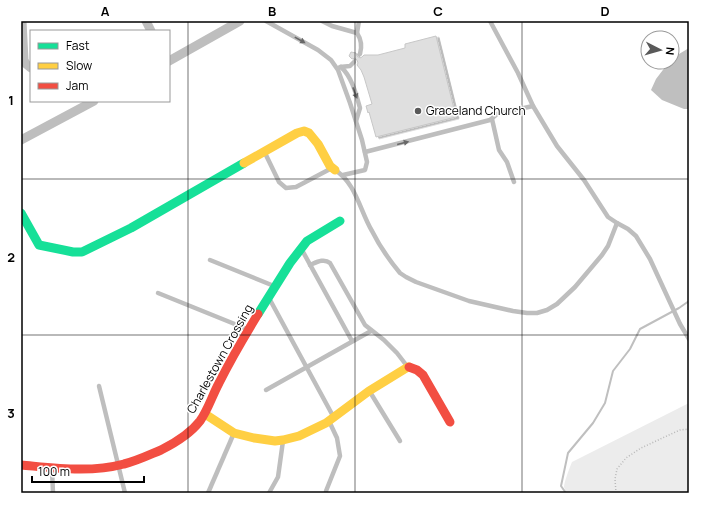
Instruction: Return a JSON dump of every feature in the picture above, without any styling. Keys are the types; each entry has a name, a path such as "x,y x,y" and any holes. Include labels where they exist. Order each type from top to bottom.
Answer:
{"street":[{"path":"22,21 27,43 24,60 30,67"},
{"path":"146,21 150,30"},
{"path":"170,59 240,21"},
{"path":"21,140 92,102"},
{"path":"21,214 40,246 73,252 82,252 131,228 297,132 309,132 318,144 330,166 337,171"},
{"name":"Charlestown Crossing","path":"21,465 88,470 118,466 148,456 180,439 198,424 205,414 221,378 268,296 301,248 307,241 340,221"},
{"path":"205,414 234,433 275,442 299,436 332,419 369,391 408,367 417,370 423,375 450,422"}],"lane":[{"path":"266,21 274,24 318,50 345,71 349,77 360,108 356,120"},
{"path":"322,21 332,26 353,31 357,34 361,44 360,54"},
{"path":"357,34 359,21"},
{"path":"490,21 518,73 533,106 557,146 584,180 608,217 628,229 636,236 650,259 689,339"},
{"path":"339,67 350,66 354,62"},
{"path":"265,151 279,182 286,188 296,187 337,171 365,170 367,162 365,152 356,120 338,70 339,67"},
{"path":"365,152 482,122 492,119 497,114 533,106"},
{"path":"492,119 499,150 505,157 514,182"},
{"path":"337,171 348,180 372,231 400,273 416,282 469,301 513,311 537,313 547,310 556,304 575,287 602,255 608,246 617,223"},
{"path":"301,248 352,341"},
{"path":"210,260 274,286"},
{"path":"310,265 324,260 330,263 365,325 397,352 408,367"},
{"path":"158,293 249,329"},
{"path":"268,296 307,367 332,419 340,456 326,491"},
{"path":"266,390 371,331"},
{"path":"99,386 125,493"},
{"path":"369,391 400,441"},
{"path":"208,493 234,433"},
{"path":"269,493 278,477 283,440"},
{"path":"52,468 53,493"}],"path":[{"path":"616,493 616,473 623,461 662,438 680,430 689,429"}],"shaded area":[{"path":"689,48 689,109 684,109 662,100 651,90 656,79 663,70 680,70 680,53"},
{"path":"689,403 689,493 567,493 564,485 572,462"}],"building":[{"path":"436,36 456,117 376,137 366,106 372,104 364,77 357,65 357,60 355,58 352,59 349,56 351,52 356,53 360,58 364,55 378,55 405,48 405,44"}],"waterway":[{"path":"566,493 561,486 568,453 593,423 605,403 613,371 630,349 640,329 689,301"}],"traffic: fast":[{"path":"21,213 39,245 73,252 82,252 131,228 244,163"},
{"path":"258,314 290,263 307,241 340,221"}],"traffic: slow":[{"path":"244,163 297,133 304,131 309,133 318,144 330,166 335,170"},
{"path":"205,414 234,433 254,438 275,441 283,440 299,436 326,423 369,391 409,367"}],"traffic: jam":[{"path":"21,465 72,469 111,467 138,460 177,441 192,430 203,417 228,365 258,314"},
{"path":"409,367 417,370 423,375 450,422"}],"place":[{"name":"Graceland Church","path":"418,111"}]}
